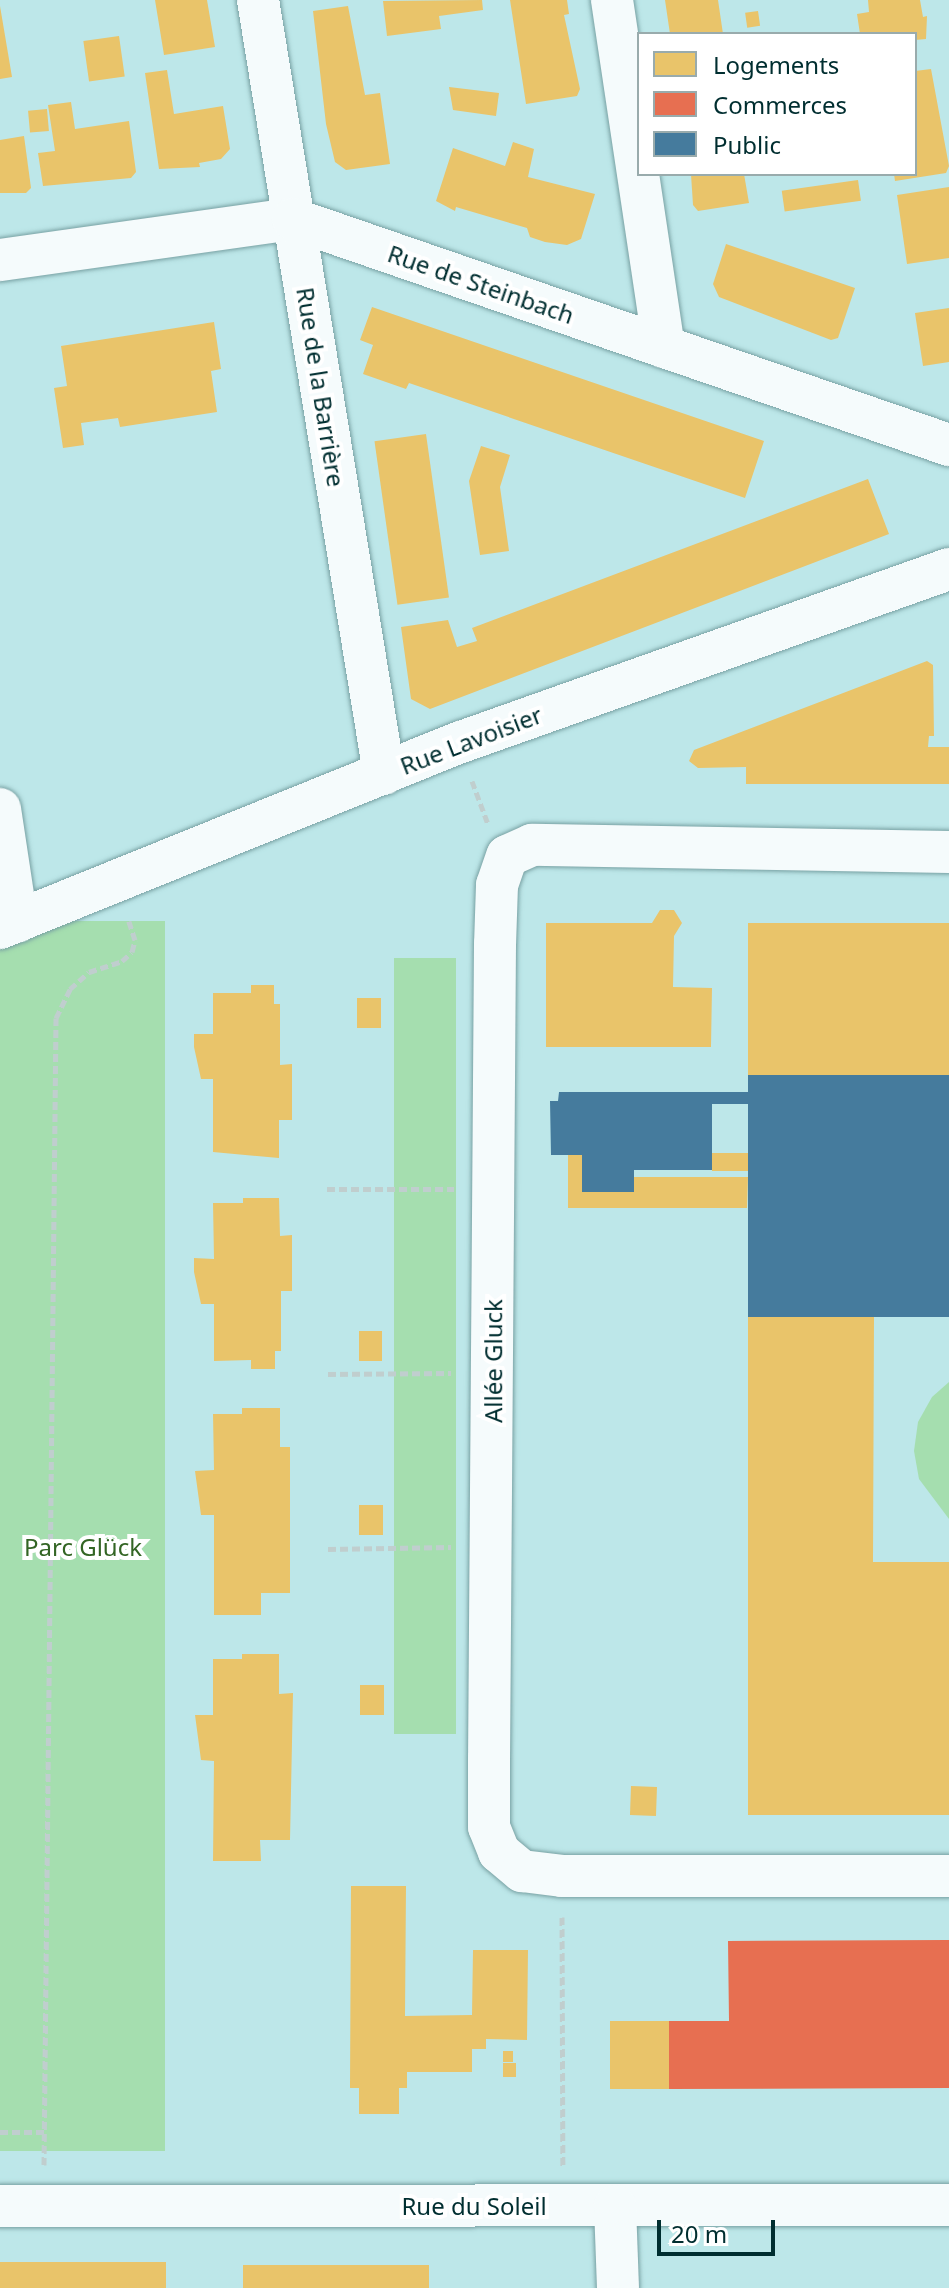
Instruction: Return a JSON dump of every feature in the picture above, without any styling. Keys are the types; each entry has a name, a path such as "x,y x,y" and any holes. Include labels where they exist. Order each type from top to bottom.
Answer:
{"street":[{"name":"Rue de la Barrière","path":"258,0 384,774"},
{"path":"612,0 637,167"},
{"path":"638,176 664,347"},
{"name":"Rue de Steinbach","path":"0,260 293,219 949,445"},
{"name":"Rue Lavoisier","path":"8,925 461,742 949,569"},
{"path":"0,809 8,925"},
{"path":"507,856 532,845 949,852"},
{"name":"Allée Gluck","path":"507,856 497,885 493,1188 489,1827 499,1852 522,1871 562,1876 949,1876"},
{"name":"Rue du Soleil","path":"0,2206 949,2205"},
{"path":"615,2206 618,2288"}],"path":[{"path":"461,742 482,813 507,856"},
{"path":"44,2206 56,1018 70,989 89,972 122,961 132,952 135,940 116,882"},
{"path":"327,1189 493,1188"},
{"path":"328,1374 493,1372"},
{"path":"328,1549 492,1546"},
{"path":"562,1876 563,2206"},
{"path":"0,2132 45,2132"}],"green space":[{"name":"Parc Glück","path":"0,921 165,921 165,2151 0,2151"},
{"path":"394,958 456,958 456,1734 394,1734"},
{"path":"949,1382 949,1519 919,1479 914,1451 918,1422 932,1397"}],"building: Logements":[{"path":"155,0 207,0 215,47 164,55"},
{"path":"482,0 483,10 439,16 441,29 387,36 383,1"},
{"path":"510,0 567,0 569,14 564,15 580,89 577,96 526,104"},
{"path":"665,0 718,0 723,32 670,32"},
{"path":"868,0 920,0 923,17 927,16 926,39 917,40 917,32 860,32 857,14 869,12"},
{"path":"0,6 12,77 0,79"},
{"path":"348,6 365,95 380,93 390,164 346,170 335,162 326,124 313,11"},
{"path":"758,11 760,26 747,28 745,13"},
{"path":"119,36 125,77 89,82 83,41"},
{"path":"931,69 949,166 946,173 895,181 894,176 917,176 917,71"},
{"path":"167,70 174,114 223,106 230,149 221,159 199,163 200,167 159,169 145,73"},
{"path":"449,87 499,93 496,116 453,110"},
{"path":"71,102 75,129 129,121 136,172 131,178 43,186 38,153 55,151 48,105"},
{"path":"47,109 49,131 30,133 28,111"},
{"path":"24,136 31,188 26,193 0,193 0,140"},
{"path":"513,142 534,149 528,177 595,194 581,239 567,245 545,242 530,237 527,228 456,207 455,211 436,201 453,148 505,166"},
{"path":"691,176 744,176 749,203 698,211 693,205"},
{"path":"858,180 861,201 785,212 782,191"},
{"path":"949,187 949,258 907,264 897,195"},
{"path":"726,244 855,288 838,338 831,340 719,297 713,284"},
{"path":"372,307 764,441 745,498 409,383 406,389 363,374 373,345 360,340"},
{"path":"949,308 949,362 923,366 915,313"},
{"path":"214,322 221,369 211,371 217,412 120,427 118,418 81,423 84,445 63,448 54,388 67,386 61,346"},
{"path":"426,434 449,597 397,605 375,441"},
{"path":"481,446 510,455 500,487 509,551 480,555 469,481"},
{"path":"868,479 889,534 430,709 411,699 401,627 448,620 457,647 477,641 472,628"},
{"path":"927,661 933,665 934,736 929,736 928,747 949,747 949,784 746,784 746,767 698,768 689,761 694,750"},
{"path":"660,910 674,910 682,923 674,936 673,987 712,988 711,1047 546,1047 546,923 652,923"},
{"path":"748,923 949,923 949,1075 748,1075"},
{"path":"251,985 274,985 274,1004 280,1004 280,1065 292,1064 292,1120 279,1120 279,1158 213,1152 213,1079 201,1079 194,1047 194,1034 213,1034 213,993 251,993"},
{"path":"357,998 381,998 381,1028 357,1028"},
{"path":"712,1153 748,1153 748,1171 712,1171"},
{"path":"568,1155 582,1155 582,1192 634,1192 634,1177 748,1177 747,1208 568,1208"},
{"path":"243,1198 279,1198 280,1236 292,1235 292,1291 281,1291 281,1351 275,1351 275,1369 251,1369 251,1360 214,1361 214,1304 201,1304 194,1272 194,1258 214,1259 213,1203 243,1203"},
{"path":"748,1317 874,1317 873,1562 949,1562 949,1815 748,1815"},
{"path":"359,1331 382,1331 382,1361 359,1361"},
{"path":"242,1408 280,1408 280,1447 290,1447 290,1593 261,1593 261,1615 214,1615 214,1515 201,1515 195,1471 214,1470 213,1414 242,1414"},
{"path":"359,1505 383,1505 383,1535 359,1535"},
{"path":"242,1654 279,1654 279,1694 293,1693 290,1840 260,1840 261,1861 213,1861 214,1761 201,1760 195,1715 213,1715 213,1659 242,1659"},
{"path":"360,1685 384,1685 384,1715 360,1715"},
{"path":"631,1786 657,1787 656,1816 630,1815"},
{"path":"351,1886 406,1886 405,2016 472,2015 473,1950 528,1950 527,2040 486,2039 486,2049 472,2049 472,2072 407,2072 407,2088 399,2088 399,2114 359,2114 359,2088 350,2088"},
{"path":"610,2021 669,2021 669,2089 610,2089"},
{"path":"503,2051 513,2051 513,2062 503,2062"},
{"path":"503,2063 516,2063 516,2077 503,2077"},
{"path":"0,2262 166,2262 166,2288 0,2288"},
{"path":"243,2265 429,2265 429,2288 243,2288"}],"building: Commerces":[{"path":"949,1940 949,2088 669,2089 669,2021 729,2021 728,1941"}],"building: Public":[{"path":"748,1075 949,1075 949,1317 748,1317 748,1104 712,1104 712,1170 634,1170 634,1192 582,1192 582,1155 551,1155 550,1101 558,1101 559,1092 748,1092"}]}
